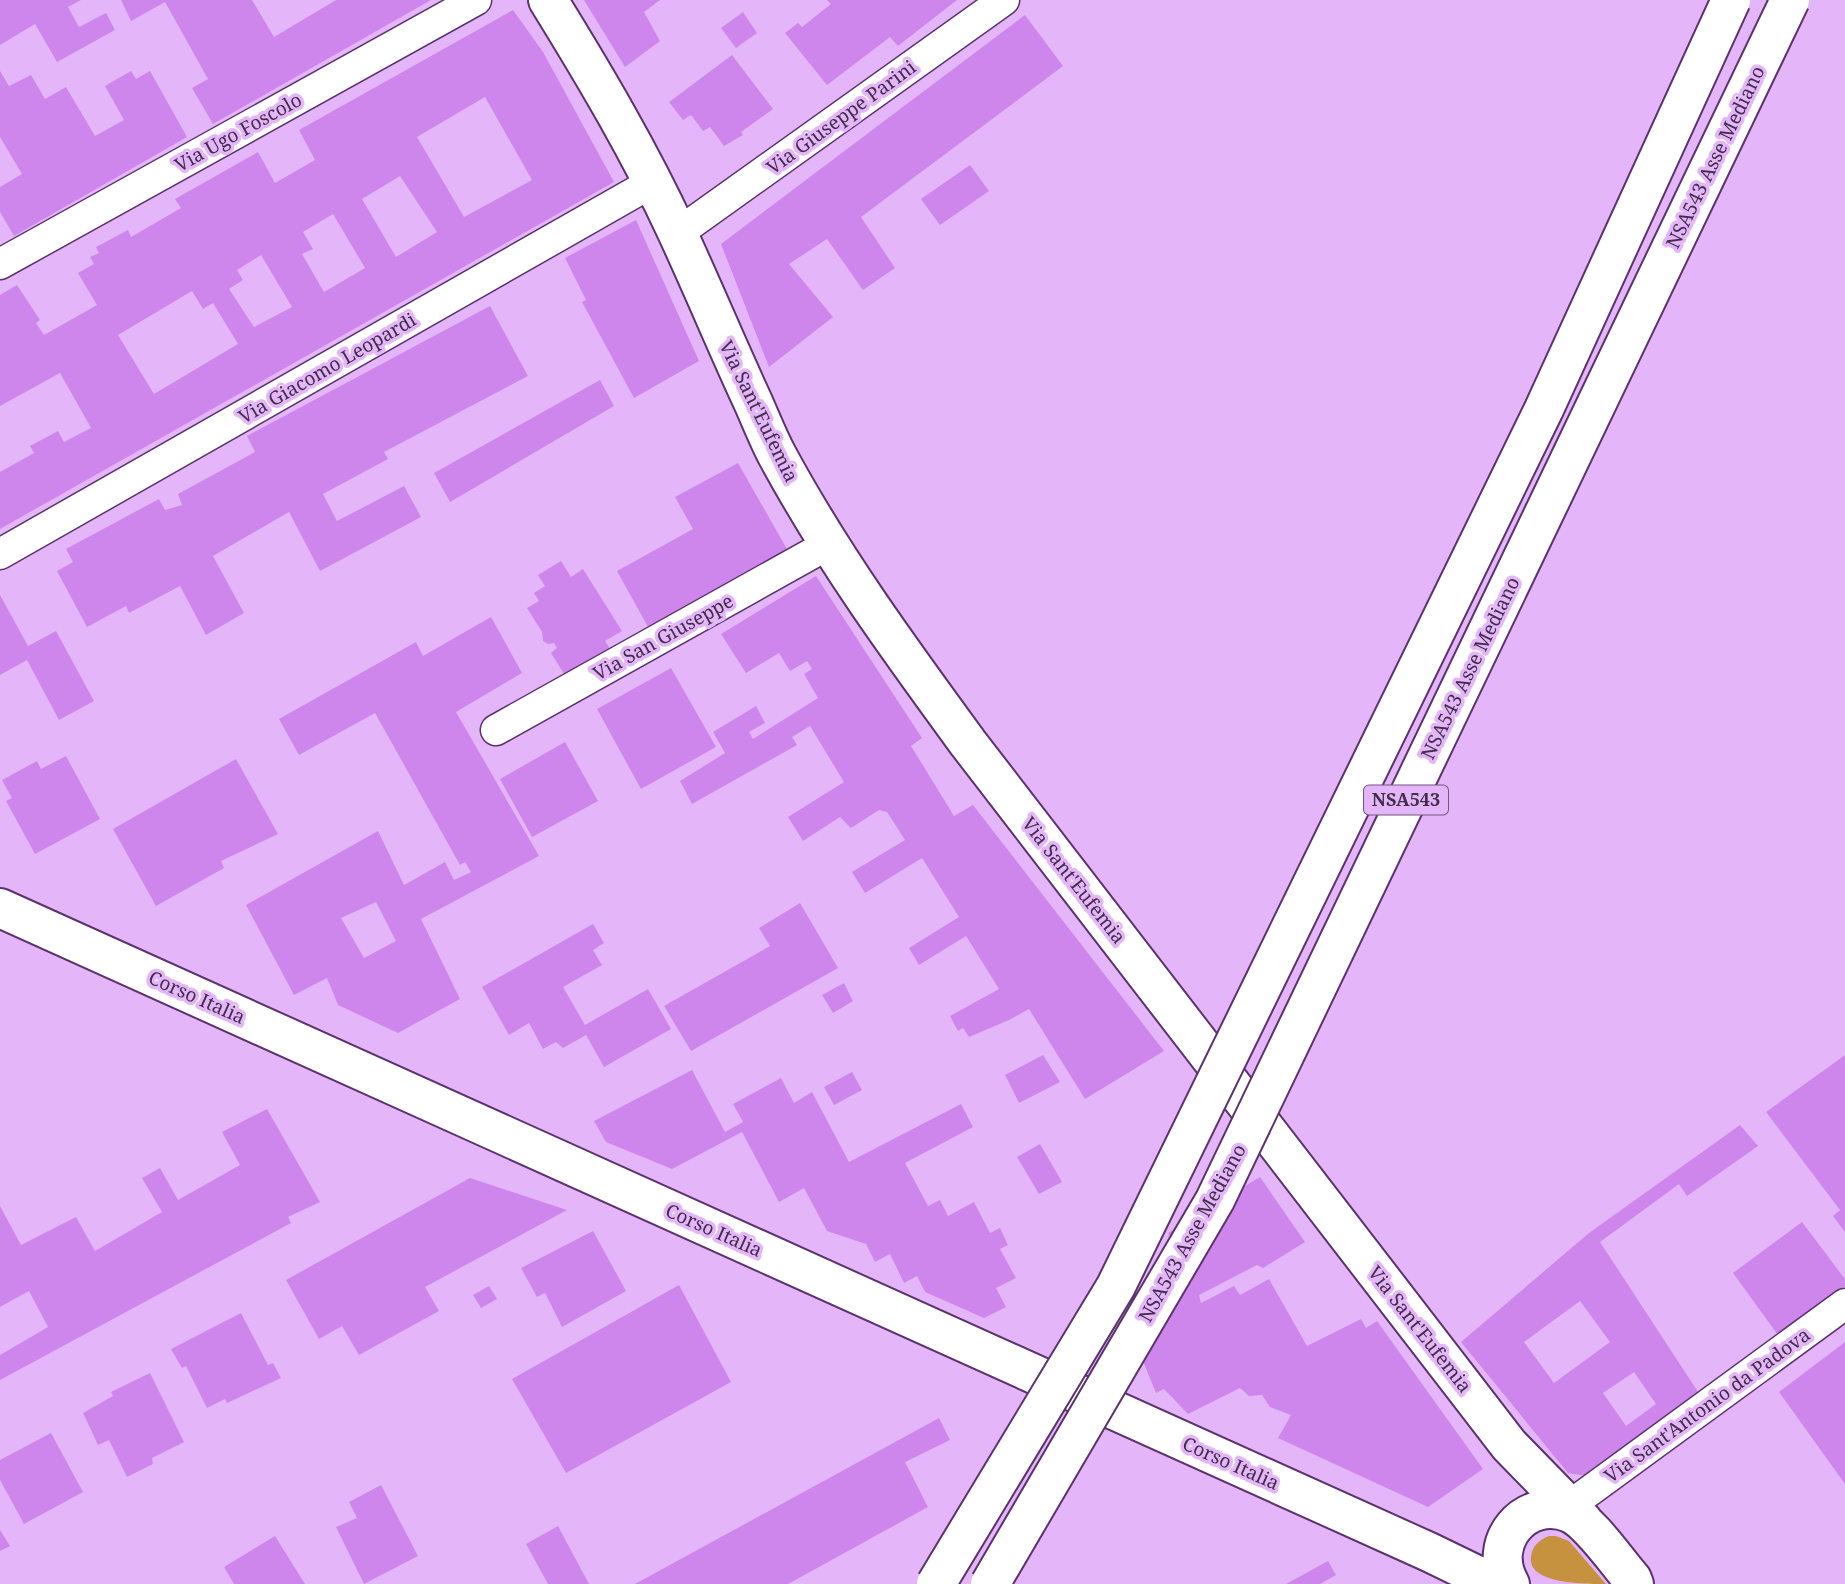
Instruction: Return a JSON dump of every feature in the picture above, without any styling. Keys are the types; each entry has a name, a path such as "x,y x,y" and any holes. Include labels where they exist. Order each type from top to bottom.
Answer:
{"main road":[{"name":"Via Sant'Eufemia","path":"548,0 598,81 653,182 776,454 829,544 885,629 968,743 1509,1445 1576,1514"},
{"name":"NSA543","path":"936,1584 1116,1286 1544,409 1731,0"},
{"name":"NSA543 Asse Mediano","path":"990,1584 1215,1200 1790,0"},
{"name":"Corso Italia","path":"0,908 1495,1584"},
{"path":"1509,1445 1514,1479 1509,1533 1502,1551 1502,1564 1510,1584"},
{"path":"1429,1552 1454,1549 1509,1533 1533,1512 1559,1510 1576,1514 1634,1582"}],"street":[{"name":"Via Ugo Foscolo","path":"0,264 475,0"},
{"name":"Via Giuseppe Parini","path":"678,233 1004,0"},
{"name":"Via Giacomo Leopardi","path":"0,554 653,182"},
{"name":"Via San Giuseppe","path":"496,730 829,544"},
{"name":"Via Sant'Antonio da Padova","path":"1576,1514 1845,1304"}],"shaded area":[{"path":"1549,1536 1569,1541 1606,1584 1559,1581 1538,1573 1532,1566 1532,1553 1542,1539"}],"building":[{"path":"0,0 81,0 68,7 79,27 106,13 115,30 57,62 35,24 0,45"},
{"path":"121,0 252,0 274,37 336,0 431,0 213,124 192,88 208,79 165,2 131,21"},
{"path":"584,0 660,0 644,12 660,41 625,67"},
{"path":"827,0 957,0 898,46 890,37 827,85 785,33 798,23 802,27 831,4"},
{"path":"513,10 543,52 614,182 0,529 0,472 34,453 30,446 58,431 64,442 91,428 60,373 0,406 0,295 17,285 40,320 36,323 44,335 97,305 78,273 94,264 90,257 99,253 96,247 128,230 131,237 181,208 175,199 258,152 275,183 315,160 299,130","holes":["485,97 532,180 464,217 417,137","400,176 437,232 396,257 362,199","333,214 365,268 324,292 302,254 313,249 303,232","261,255 292,307 254,327 229,289 243,280 237,270","192,291 203,309 213,303 238,344 154,394 118,335"]},
{"path":"743,12 757,33 736,48 721,28"},
{"path":"1025,15 1063,66 861,217 895,268 863,290 827,239 789,264 833,317 769,367 721,244"},
{"path":"732,55 773,109 741,132 743,135 724,146 710,127 703,131 691,115 683,120 669,102"},
{"path":"0,71 9,86 31,75 45,99 66,87 95,136 124,120 105,86 131,71 136,79 150,71 187,137 14,236 0,212 0,187 22,174 0,137"},
{"path":"970,165 989,191 940,225 921,199"},
{"path":"636,220 699,361 634,398 582,302 586,300 565,258"},
{"path":"490,306 528,376 384,452 388,459 323,494 337,521 404,486 421,517 320,571 289,512 213,556 244,613 206,635 180,586 129,613 126,606 87,627 57,571 73,562 66,549 159,499 165,510 182,505 178,494 255,452 247,436"},
{"path":"600,380 614,406 450,502 434,473"},
{"path":"738,463 787,549 784,561 652,634 617,571 693,529 675,497"},
{"path":"561,561 571,577 583,569 622,631 605,641 612,652 566,677 551,653 557,648 554,643 543,641 542,632 527,608 539,601 534,593 545,586 538,575"},
{"path":"816,576 922,738 911,746 954,816 973,805 1164,1051 1085,1099 1029,1009 969,1037 963,1028 958,1031 950,1016 999,989 966,936 919,965 909,948 959,917 922,858 865,893 852,872 905,840 887,812 879,810 851,828 840,817 803,841 788,817 844,782 810,726 792,737 797,745 692,804 680,781 725,753 713,732 756,706 765,723 749,732 753,739 818,698 804,674 812,669 807,661 790,671 779,653 746,673 721,634"},
{"path":"0,595 28,646 56,631 94,701 59,720 27,660 0,675"},
{"path":"491,617 522,673 456,712 539,856 421,919 460,999 398,1033 338,1005 327,978 294,995 246,905 378,831 404,885 445,862 454,880 471,872 465,862 460,865 375,713 299,755 279,719 416,642 423,656","holes":["376,902 396,941 364,958 341,918"]},
{"path":"671,668 716,747 641,789 597,709"},
{"path":"565,742 598,801 532,837 500,779"},
{"path":"66,756 100,819 35,854 6,801 12,798 2,780 37,761 41,769"},
{"path":"236,759 278,834 221,861 224,868 156,906 113,829"},
{"path":"800,903 838,968 691,1051 664,1006 770,946 759,928"},
{"path":"593,924 604,943 593,950 602,965 563,987 585,1025 648,989 671,1029 604,1067 586,1035 563,1048 556,1042 543,1049 529,1023 509,1035 482,987"},
{"path":"844,983 853,1001 833,1013 822,995"},
{"path":"1043,1055 1060,1082 1019,1103 1005,1075"},
{"path":"1845,1055 1845,1232 1833,1216 1840,1210 1766,1112"},
{"path":"692,1070 725,1132 743,1122 733,1104 781,1078 794,1103 812,1092 849,1162 961,1104 973,1127 905,1163 928,1206 940,1200 948,1216 974,1202 990,1233 1000,1228 1008,1245 1000,1249 1016,1278 996,1288 1006,1307 984,1318 925,1292 917,1276 904,1283 890,1254 875,1262 866,1244 827,1231 804,1188 779,1202 742,1132 672,1169 606,1142 594,1121"},
{"path":"852,1072 862,1090 834,1105 824,1087"},
{"path":"267,1109 320,1202 288,1217 291,1223 0,1380 0,1355 48,1327 29,1291 0,1307 0,1206 21,1245 76,1217 95,1251 162,1212 142,1178 160,1168 178,1200 240,1165 222,1132"},
{"path":"1740,1125 1758,1146 1687,1196 1679,1184 1600,1242 1700,1395 1586,1476 1568,1473 1461,1342 1589,1233","holes":["1580,1301 1610,1342 1554,1383 1524,1342","1634,1372 1656,1404 1626,1426 1603,1393"]},
{"path":"1040,1144 1062,1182 1039,1194 1017,1157"},
{"path":"1260,1177 1305,1242 1263,1268 1257,1265 1199,1295 1201,1303 1234,1286 1240,1295 1269,1279 1307,1346 1361,1319 1366,1328 1377,1321 1483,1469 1428,1507 1278,1438 1291,1415 1270,1407 1262,1395 1249,1396 1240,1388 1188,1414 1164,1389 1156,1393 1124,1315 1192,1282 1168,1233"},
{"path":"470,1178 567,1210 425,1287 439,1311 359,1355 342,1326 319,1339 286,1280"},
{"path":"1802,1222 1845,1279 1845,1286 1778,1335 1733,1273"},
{"path":"593,1231 626,1291 562,1327 545,1293 537,1297 521,1268"},
{"path":"679,1285 731,1382 566,1473 512,1379"},
{"path":"489,1286 497,1299 481,1308 473,1295"},
{"path":"241,1313 268,1365 273,1363 281,1378 227,1403 225,1399 207,1408 186,1366 182,1368 171,1349"},
{"path":"1845,1342 1845,1484 1779,1392"},
{"path":"150,1373 184,1442 152,1458 153,1464 127,1477 109,1440 98,1445 83,1413 113,1396 111,1392"},
{"path":"939,1418 950,1440 905,1462 928,1507 788,1584 635,1584"},
{"path":"51,1433 83,1492 24,1524 0,1480 0,1460"},
{"path":"381,1485 418,1556 364,1584 336,1527 357,1518 349,1502"},
{"path":"558,1526 589,1584 548,1584 526,1544"},
{"path":"0,1530 10,1546 0,1551"},
{"path":"275,1536 305,1584 234,1584 224,1567"},
{"path":"1328,1561 1336,1575 1320,1584 1286,1584"}]}
